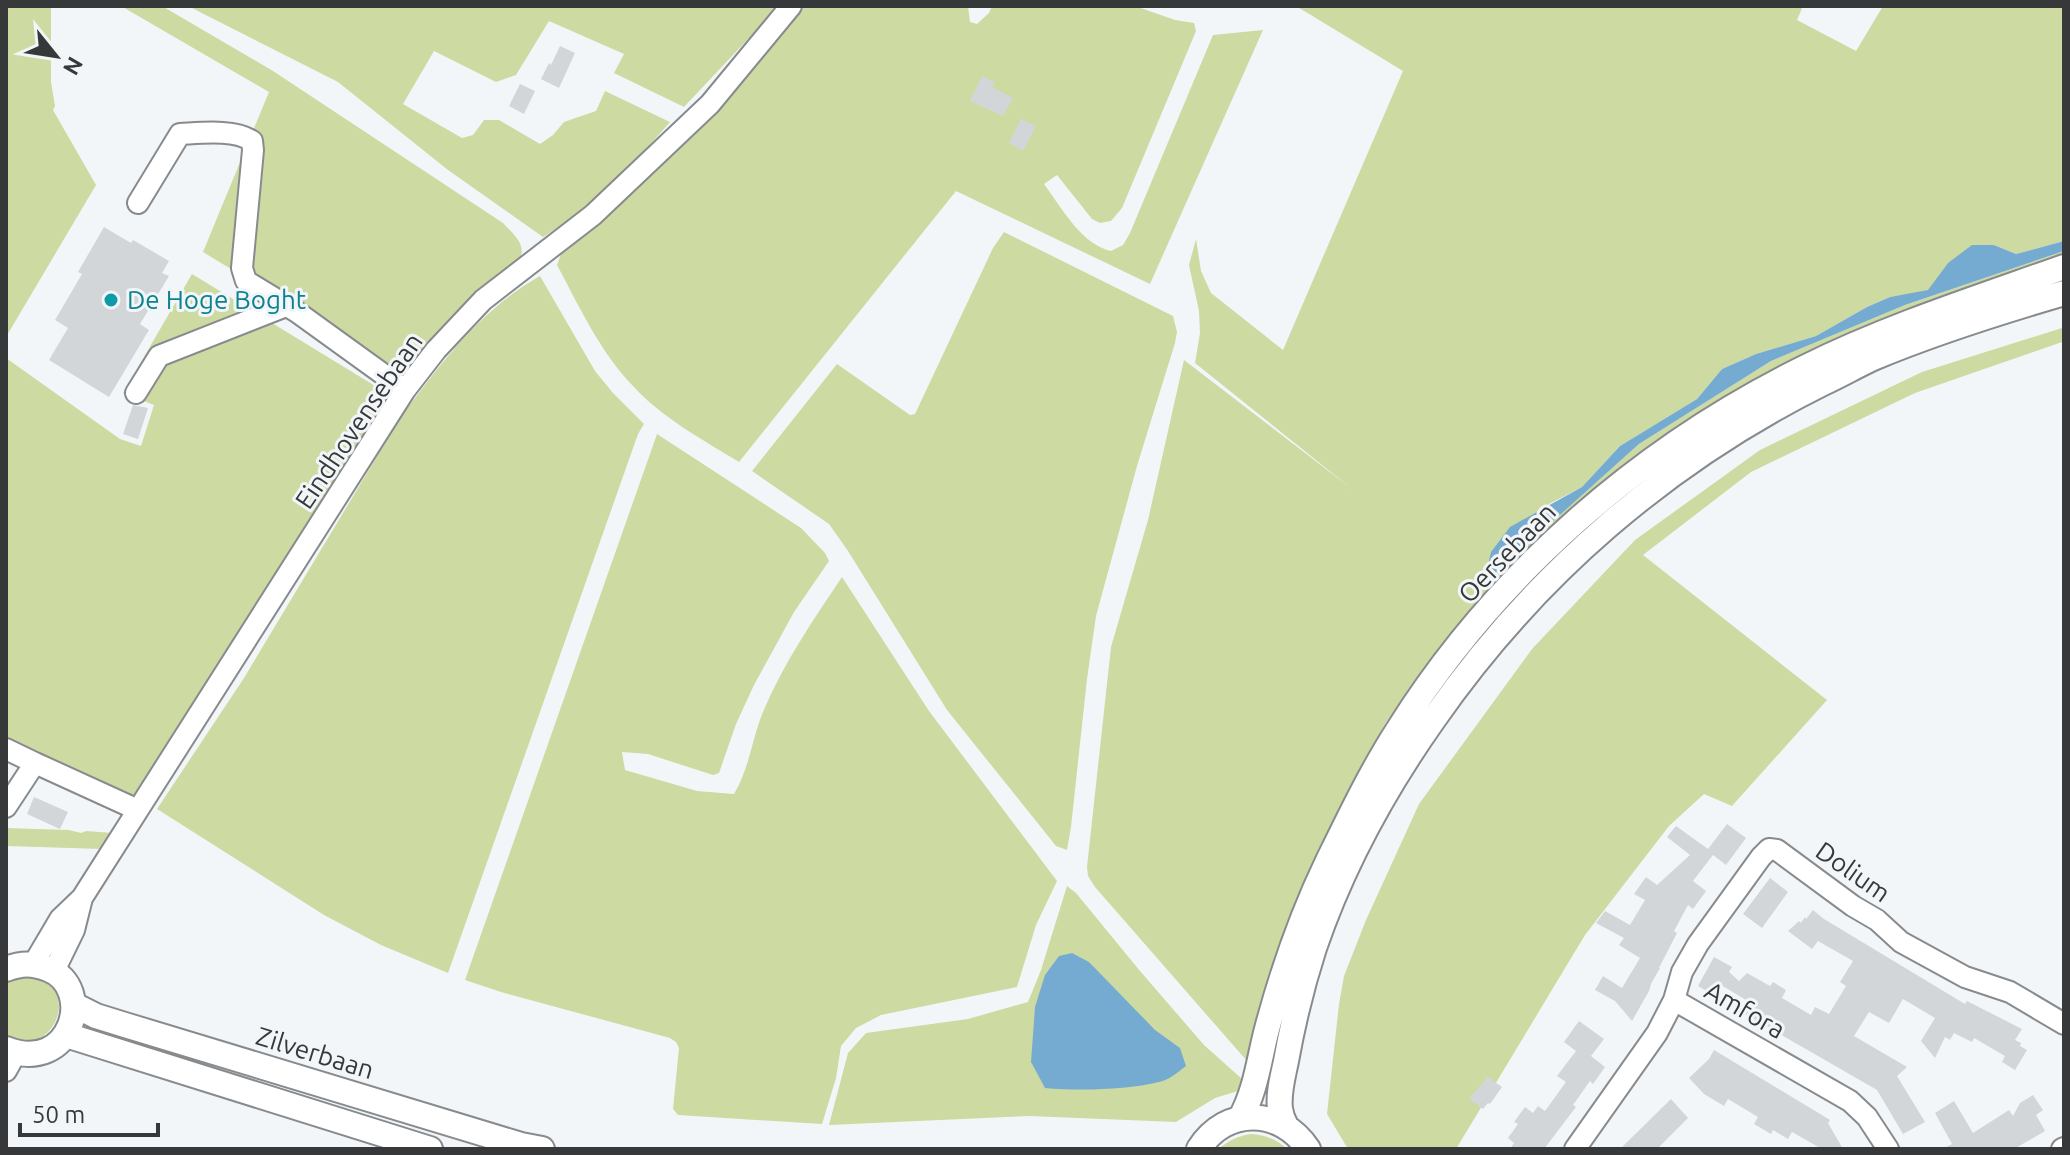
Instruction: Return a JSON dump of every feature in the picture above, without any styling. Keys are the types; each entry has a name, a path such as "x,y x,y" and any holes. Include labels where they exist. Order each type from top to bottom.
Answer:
{"main road":[{"name":"Oersebaan","path":"1240,1119 1251,1093 1270,1018 1303,921 1325,868 1366,787 1398,730 1432,681 1469,632 1528,566 1573,523 1639,470 1693,432 1778,381 1900,325 2064,267"},
{"name":"Oersebaan","path":"1286,1126 1280,1113 1279,1095 1298,1002 1323,922 1356,847 1396,775 1439,711 1496,637 1544,584 1649,490 1708,449 1787,401 1871,359 1969,322 2064,293"},
{"path":"6,969 18,964 44,967 68,986 74,1005 66,1035 57,1045 44,1052 9,1058"},
{"name":"Zilverbaan","path":"74,1005 96,1016 542,1149"},
{"path":"66,1035 430,1149"},
{"path":"1199,1149 1213,1132 1226,1124 1240,1119 1262,1118 1286,1126 1308,1149"}],"street":[{"name":"Eindhovensebaan","path":"44,967 74,930 82,898 405,390 436,350 483,300 593,215 710,104 791,6"},
{"path":"138,203 180,134 243,135 252,141 242,268 246,281 405,390"},
{"path":"136,393 159,356 286,306"},
{"path":"6,749 138,810"},
{"path":"6,807 35,763"},
{"name":"Dolium","path":"1674,1000 1682,972 1698,944 1769,849 1777,850 1877,920 1901,942 1965,977 2010,992 2064,1024"},
{"name":"Amfora","path":"1575,1149 1657,1033 1674,1000 1850,1101 1867,1117 1888,1149"}],"green space":[{"path":"6,6 51,6 53,110 96,185 6,337"},
{"path":"121,6 162,6 273,71 503,223 521,245 519,260 456,313 404,374 203,252 269,92"},
{"path":"188,6 779,6 684,107 614,73 624,54 549,21 516,75 496,82 434,51 403,104 462,138 473,135 484,120 499,120 540,144 564,122 596,111 605,91 670,122 611,184 543,237 448,170 338,82"},
{"path":"804,6 968,6 970,22 977,24 992,6 1135,6 1194,23 1196,31 1122,208 1111,221 1100,223 1092,219 1057,175 1044,184 1082,233 1100,247 1111,251 1123,245 1130,233 1213,35 1263,30 1150,284 956,191 739,462 669,418 633,386 600,344 557,265 561,254 648,172 725,81"},
{"path":"1296,6 1803,6 1797,20 1856,51 1883,6 2064,6 2064,241 2016,254 1994,245 1948,263 1928,291 1890,297 1816,336 1756,354 1722,369 1697,399 1620,446 1582,487 1549,504 1485,581 1639,444 1771,361 1905,305 2064,251 2064,260 1598,490 1486,594 1386,722 1334,819 1294,919 1247,1061 1095,887 1088,876 1087,867 1111,647 1148,520 1184,360 1352,489 1195,363 1200,333 1199,311 1189,265 1196,239 1201,271 1211,293 1283,350 1403,71"},
{"path":"1004,232 1173,316 1177,332 1096,616 1067,850 1056,846 947,710 829,524 752,471 837,364 910,415 915,414 993,248"},
{"path":"192,274 390,395 207,692 137,794 127,796 6,744 6,358 120,439 141,446 154,405 123,393"},
{"path":"540,276 595,371 644,424 448,973 381,945 324,915 157,809 244,678 400,418 446,358 480,321"},
{"path":"2062,328 2062,342 1915,393 1751,472 1643,555 1827,700 1732,806 1704,794 1669,826 1585,935 1456,1149 1348,1149 1327,1114 1344,976 1419,804 1532,649 1635,540 1760,450 1922,372"},
{"path":"657,434 801,528 829,561 794,612 754,685 719,773 713,775 648,754 622,752 625,770 697,791 734,794 771,694 799,643 842,577 929,711 1057,881 1036,925 1017,987 881,1015 856,1028 841,1046 836,1078 822,1124 678,1115 673,1109 679,1048 670,1038 465,980"},
{"path":"6,828 113,833 102,849 6,846"},
{"path":"1067,886 1204,1045 1251,1087 1215,1098 1176,1122 1029,1116 829,1125 848,1053 866,1033 968,1019 1028,1002"},
{"path":"17,975 42,979 53,988 58,1000 54,1025 34,1040 21,1041 6,1035 6,980"},
{"path":"1251,1134 1270,1138 1287,1149 1219,1149 1234,1139"}],"water":[{"path":"2064,241 2064,251 1905,305 1771,361 1639,444 1484,583 1491,552 1510,527 1582,487 1620,446 1697,399 1722,369 1756,354 1816,336 1890,297 1928,290 1948,263 1972,245 1994,245 2016,254"},
{"path":"1072,953 1089,962 1155,1030 1180,1048 1186,1066 1166,1080 1146,1085 1102,1089 1045,1088 1031,1062 1035,1007 1045,975 1059,956"}],"building":[{"path":"560,46 575,53 559,88 541,79"},
{"path":"982,76 995,82 992,87 1013,98 1003,116 970,101"},
{"path":"520,84 535,91 524,114 509,106"},
{"path":"1021,119 1036,126 1023,151 1009,143"},
{"name":"De Hoge Boght","path":"104,227 169,261 162,273 169,276 140,324 149,330 109,397 49,360 68,328 55,320 82,274 78,272"},
{"path":"133,405 148,408 138,439 123,434"},
{"path":"34,797 68,812 60,829 27,814"},
{"path":"1727,824 1746,838 1726,865 1713,855 1693,881 1706,891 1693,909 1688,905 1632,1021 1615,1001 1595,990 1603,976 1622,988 1640,958 1619,945 1624,938 1596,923 1605,911 1630,925 1645,900 1634,894 1646,877 1657,885 1690,855 1667,837 1676,826 1708,849"},
{"path":"1770,878 1788,892 1762,928 1743,914"},
{"path":"1813,910 1965,1004 1967,1001 2022,1029 2015,1040 2027,1050 2015,1070 2002,1062 2005,1056 1974,1038 1972,1042 1954,1033 1950,1040 1945,1037 1935,1058 1921,1041 1935,1018 1903,999 1889,1023 1869,1012 1854,1036 1907,1067 1897,1076 1925,1122 1903,1134 1877,1090 1740,1011 1746,1000 1721,985 1715,996 1698,986 1714,957 1732,967 1729,972 1739,981 1747,973 1770,986 1773,982 1786,990 1782,998 1811,1015 1815,1007 1829,1014 1846,986 1840,982 1853,961 1818,941 1812,949 1788,931"},
{"path":"1579,1021 1604,1039 1591,1056 1605,1067 1593,1084 1590,1081 1573,1105 1576,1107 1544,1149 1510,1149 1514,1143 1508,1138 1518,1124 1514,1122 1525,1107 1533,1113 1538,1106 1545,1111 1566,1082 1557,1076 1576,1051 1564,1042"},
{"path":"1714,1050 1830,1120 1828,1123 1843,1149 1822,1149 1792,1132 1788,1139 1773,1130 1771,1134 1754,1124 1758,1117 1728,1099 1724,1106 1704,1094 1689,1078"},
{"path":"1488,1077 1502,1087 1483,1109 1469,1099"},
{"path":"2033,1095 2043,1110 2036,1115 2045,1131 2035,1137 2014,1149 1943,1149 1952,1144 1935,1113 1954,1101 1973,1133 2009,1110 2013,1116 2020,1103"},
{"path":"1671,1099 1688,1118 1657,1149 1620,1149"}],"place":[{"name":"De Hoge Boght","path":"111,300"}]}
